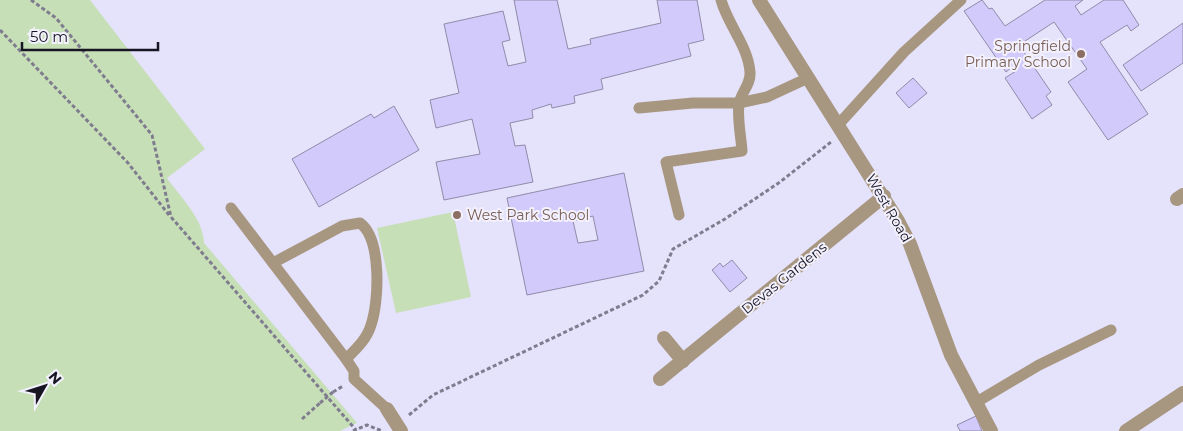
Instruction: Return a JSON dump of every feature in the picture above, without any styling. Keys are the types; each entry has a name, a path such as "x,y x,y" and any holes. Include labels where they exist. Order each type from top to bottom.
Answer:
{"street":[{"name":"West Road","path":"758,0 884,196 910,244 950,355 991,431"},
{"name":"Devas Gardens","path":"660,379 884,196"},
{"path":"664,338 683,361"},
{"path":"1126,431 1183,393"},
{"path":"387,410 399,428"}],"lane":[{"path":"679,215 666,162 742,150 739,103 750,84 748,60 731,26 721,0"},
{"path":"840,129 904,52 961,0"},
{"path":"639,108 693,102 739,103 767,97 808,78"},
{"path":"231,208 346,359 354,371 354,378 387,410"},
{"path":"273,262 342,226 360,223 366,228 370,235 377,270 377,298 371,326 361,344 346,359"},
{"path":"975,403 1039,365 1111,330"}],"path":[{"path":"30,0 56,18 152,136 171,217"},
{"path":"0,30 128,163 171,217 354,430 366,425 382,431"},
{"path":"399,428 433,395 643,295 659,281 673,249 725,219 780,182 840,129"},
{"path":"302,419 333,392"}],"green space":[{"path":"0,0 90,0 205,149 167,178 196,217 203,234 204,243 357,423 340,431 0,431"},
{"path":"453,212 471,297 396,313 377,228"}],"building":[{"path":"514,0 557,0 568,49 591,44 590,39 661,23 657,0 697,0 704,40 688,44 691,56 601,79 603,89 574,96 575,103 552,108 551,104 532,110 533,118 510,123 515,146 525,145 533,182 444,200 436,162 480,154 472,119 436,128 430,100 459,93 444,24 503,11 510,40 502,42 508,66 526,62"},
{"path":"982,0 989,9 992,8 1005,26 1045,0 1083,0 1075,6 1081,15 1104,0 1123,0 1139,25 1131,31 1127,25 1100,42 1148,114 1108,140 1068,82 1087,69 1054,22 1019,45 1051,92 1046,96 1052,105 1032,119 1005,78 1016,71 1012,67 1006,72 964,11"},
{"path":"1183,23 1183,63 1141,91 1123,65"},
{"path":"913,78 927,93 909,108 896,93"},
{"path":"394,106 419,150 319,207 292,159 371,114 374,118"},
{"path":"624,173 644,271 527,295 507,198","holes":["593,216 598,240 578,243 573,221"]},
{"path":"732,260 747,278 730,292 712,270 720,263 723,267"},
{"path":"976,416 982,431 960,431 957,425"}],"place":[{"name":"Springfield Primary School","path":"1081,54"},
{"name":"West Park School","path":"457,215"}]}
